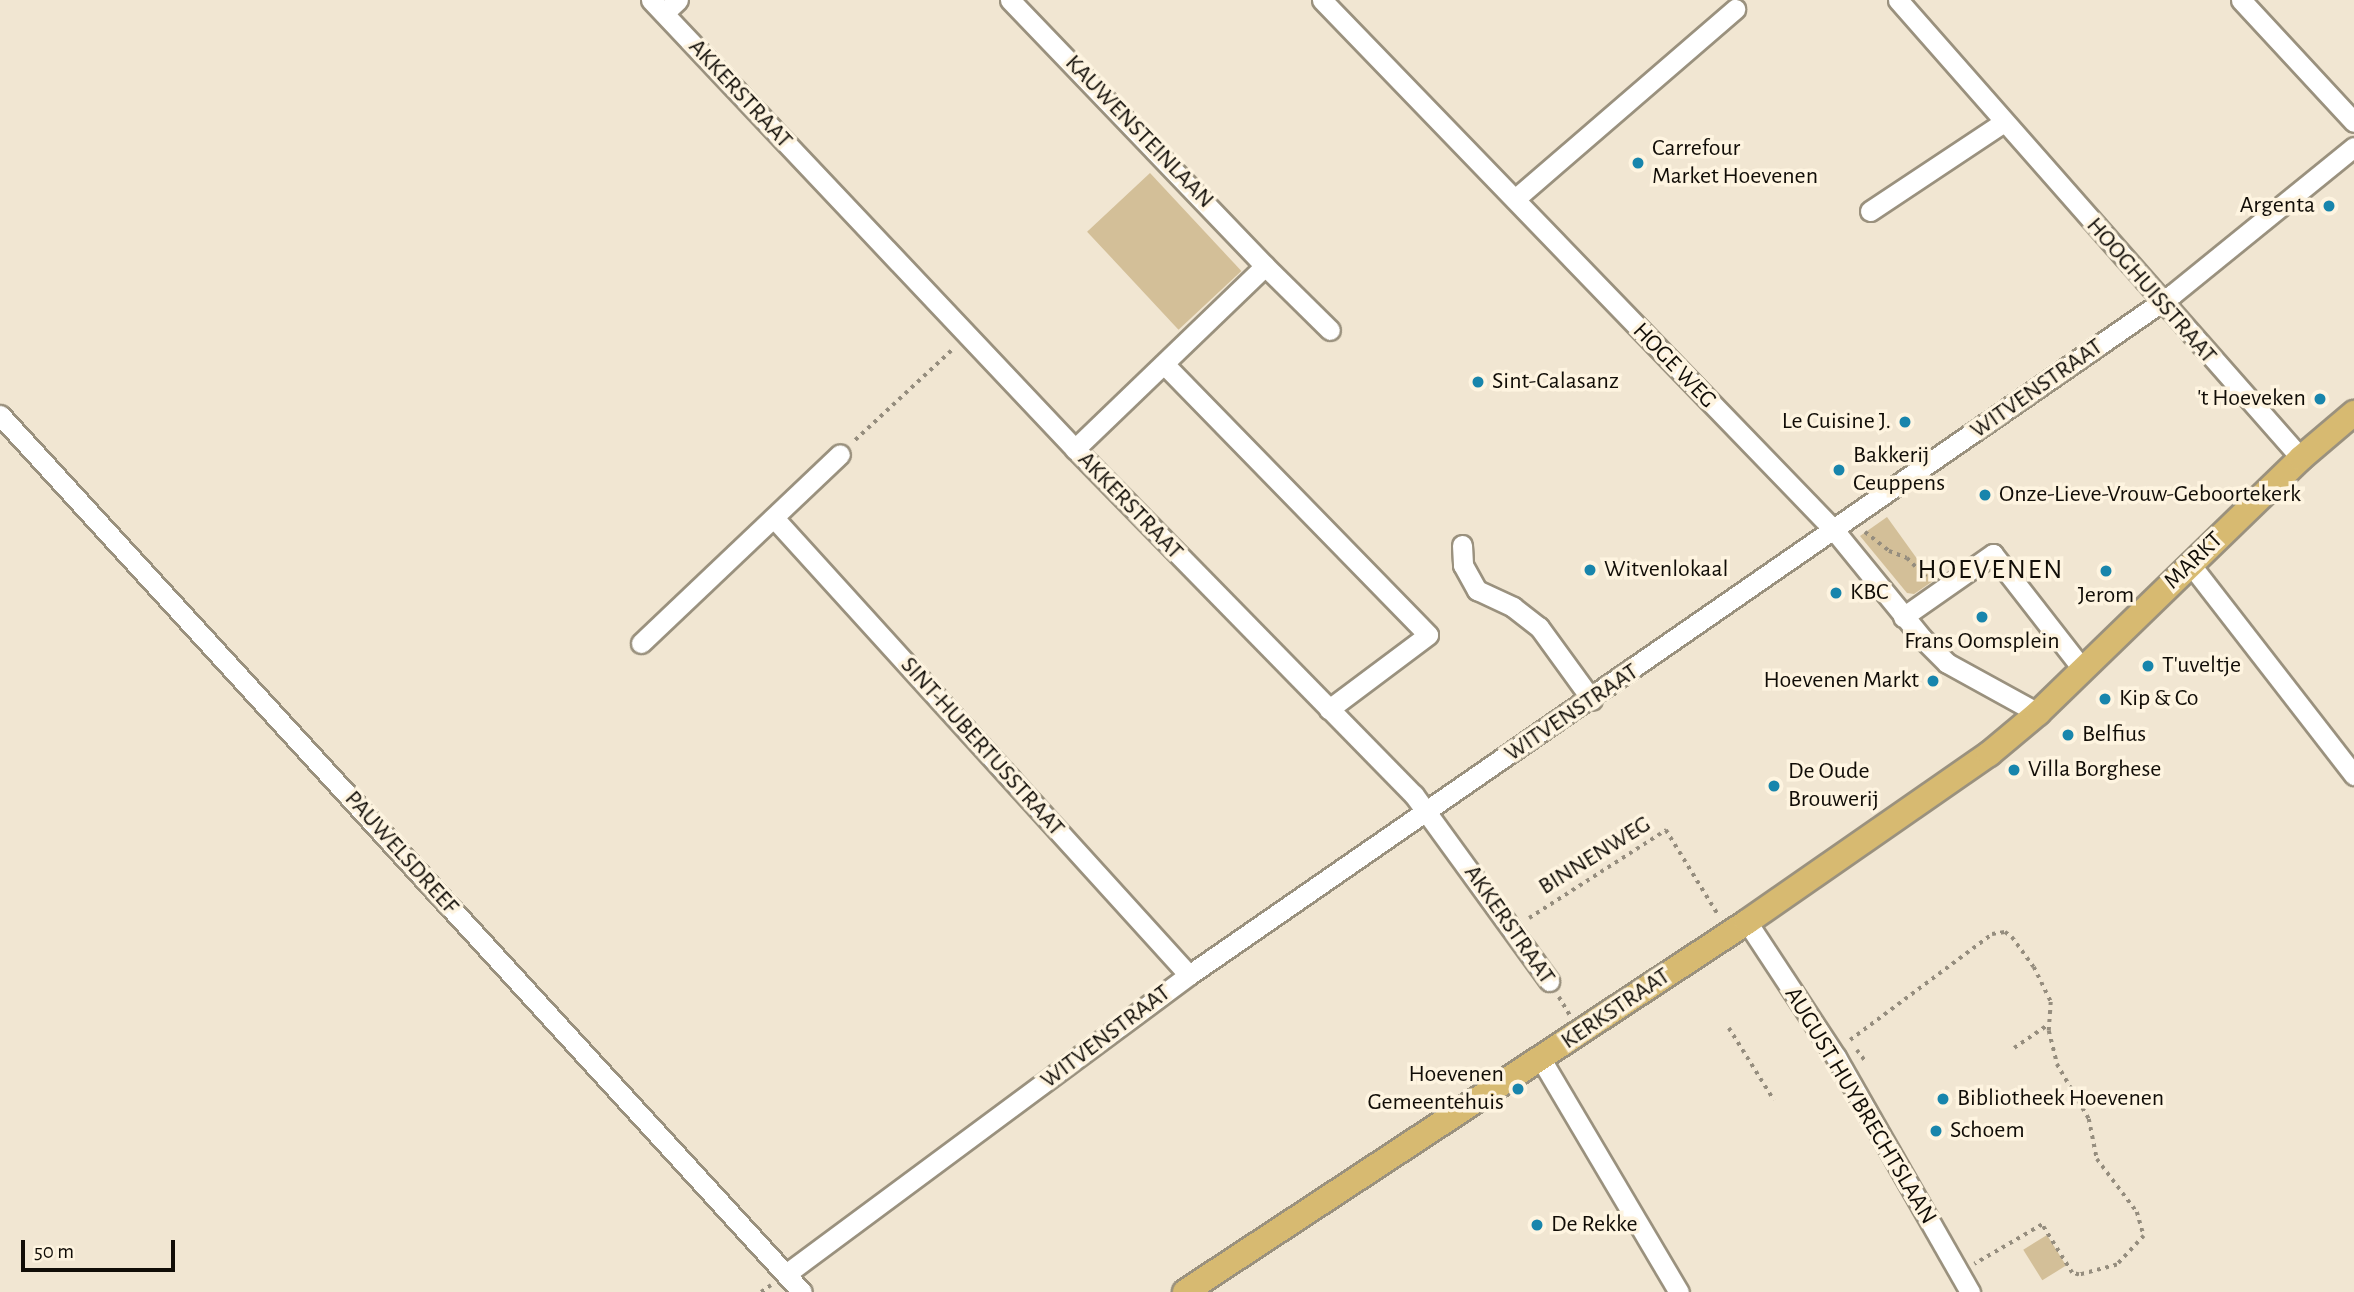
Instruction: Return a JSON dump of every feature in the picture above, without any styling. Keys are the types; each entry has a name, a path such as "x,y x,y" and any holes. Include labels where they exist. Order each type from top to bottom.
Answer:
{"main road":[{"name":"MARKT","path":"2038,713 2081,667 2301,458 2354,413"},
{"name":"KERKSTRAAT","path":"1185,1292 1738,928 1989,754 2038,713"}],"street":[{"name":"KAUWENSTEINLAAN","path":"1010,0 1265,266 1330,330"},
{"name":"HOGE WEG","path":"1322,0 1834,530 1903,617 1947,663 2038,713"},
{"name":"HOOGHUISSTRAAT","path":"1898,0 2301,458"},
{"path":"2241,0 2354,122"},
{"name":"AKKERSTRAAT","path":"664,4 1075,449 1427,811 1549,981"},
{"path":"1515,199 1735,9"},
{"path":"1870,211 2004,122"},
{"name":"WITVENSTRAAT","path":"786,1274 1189,975 1592,699 2161,302 2285,207 2354,147"},
{"path":"1075,449 1265,266"},
{"path":"1164,364 1428,635 1329,709"},
{"name":"PAUWELSDREEF","path":"0,415 802,1292"},
{"path":"641,643 840,454"},
{"name":"SINT-HUBERTUSSTRAAT","path":"774,518 1189,975"},
{"path":"1462,545 1463,565 1476,590 1513,607 1539,627 1592,699"},
{"path":"1903,617 1993,554 2081,667"},
{"path":"2191,565 2354,775"},
{"name":"AUGUST HUYBRECHTSLAAN","path":"1738,928 1836,1057 1970,1292"},
{"path":"1541,1059 1679,1292"}],"path":[{"path":"840,454 943,358"},
{"path":"1865,532 1881,547 1907,558 1920,574 1947,586"},
{"name":"BINNENWEG","path":"1512,929 1666,830 1738,928"},
{"path":"1866,1062 1849,1039 1997,932 2012,937 2034,967 2051,1002 2049,1024 2057,1064 2092,1127 2097,1159 2137,1212 2144,1237 2117,1265 2079,1275 2072,1273 2042,1224 1959,1274"},
{"name":"AKKERSTRAAT","path":"1549,981 1581,1033"},
{"path":"2014,1048 2049,1024"},
{"path":"1729,1028 1774,1100"}],"shaded area":[{"path":"1150,173 1241,271 1178,330 1087,232"},
{"path":"1887,517 1933,581 1914,594 1907,593 1860,536"},
{"path":"2047,1235 2066,1266 2042,1280 2023,1250"}],"place":[{"name":"Carrefour Market Hoevenen","path":"1638,163"},
{"name":"Argenta","path":"2329,206"},
{"name":"Sint-Calasanz","path":"1478,382"},
{"name":"'t Hoeveken","path":"2320,399"},
{"name":"Le Cuisine J.","path":"1905,422"},
{"name":"Bakkerij Ceuppens","path":"1839,470"},
{"name":"Onze-Lieve-Vrouw-Geboortekerk","path":"1985,495"},
{"name":"Witvenlokaal","path":"1590,570"},
{"name":"Jerom","path":"2106,571"},
{"name":"KBC","path":"1836,593"},
{"name":"Frans Oomsplein","path":"1982,617"},
{"name":"T'uveltje","path":"2148,666"},
{"name":"Hoevenen Markt","path":"1933,681"},
{"name":"Kip & Co","path":"2105,699"},
{"name":"Belfius","path":"2068,735"},
{"name":"Villa Borghese","path":"2014,770"},
{"name":"De Oude Brouwerij","path":"1774,786"},
{"name":"Hoevenen Gemeentehuis","path":"1518,1089"},
{"name":"Bibliotheek Hoevenen","path":"1943,1099"},
{"name":"Schoem","path":"1936,1131"},
{"name":"De Rekke","path":"1537,1225"}],"district":[{"name":"HOEVENEN","path":"1991,570"}]}
